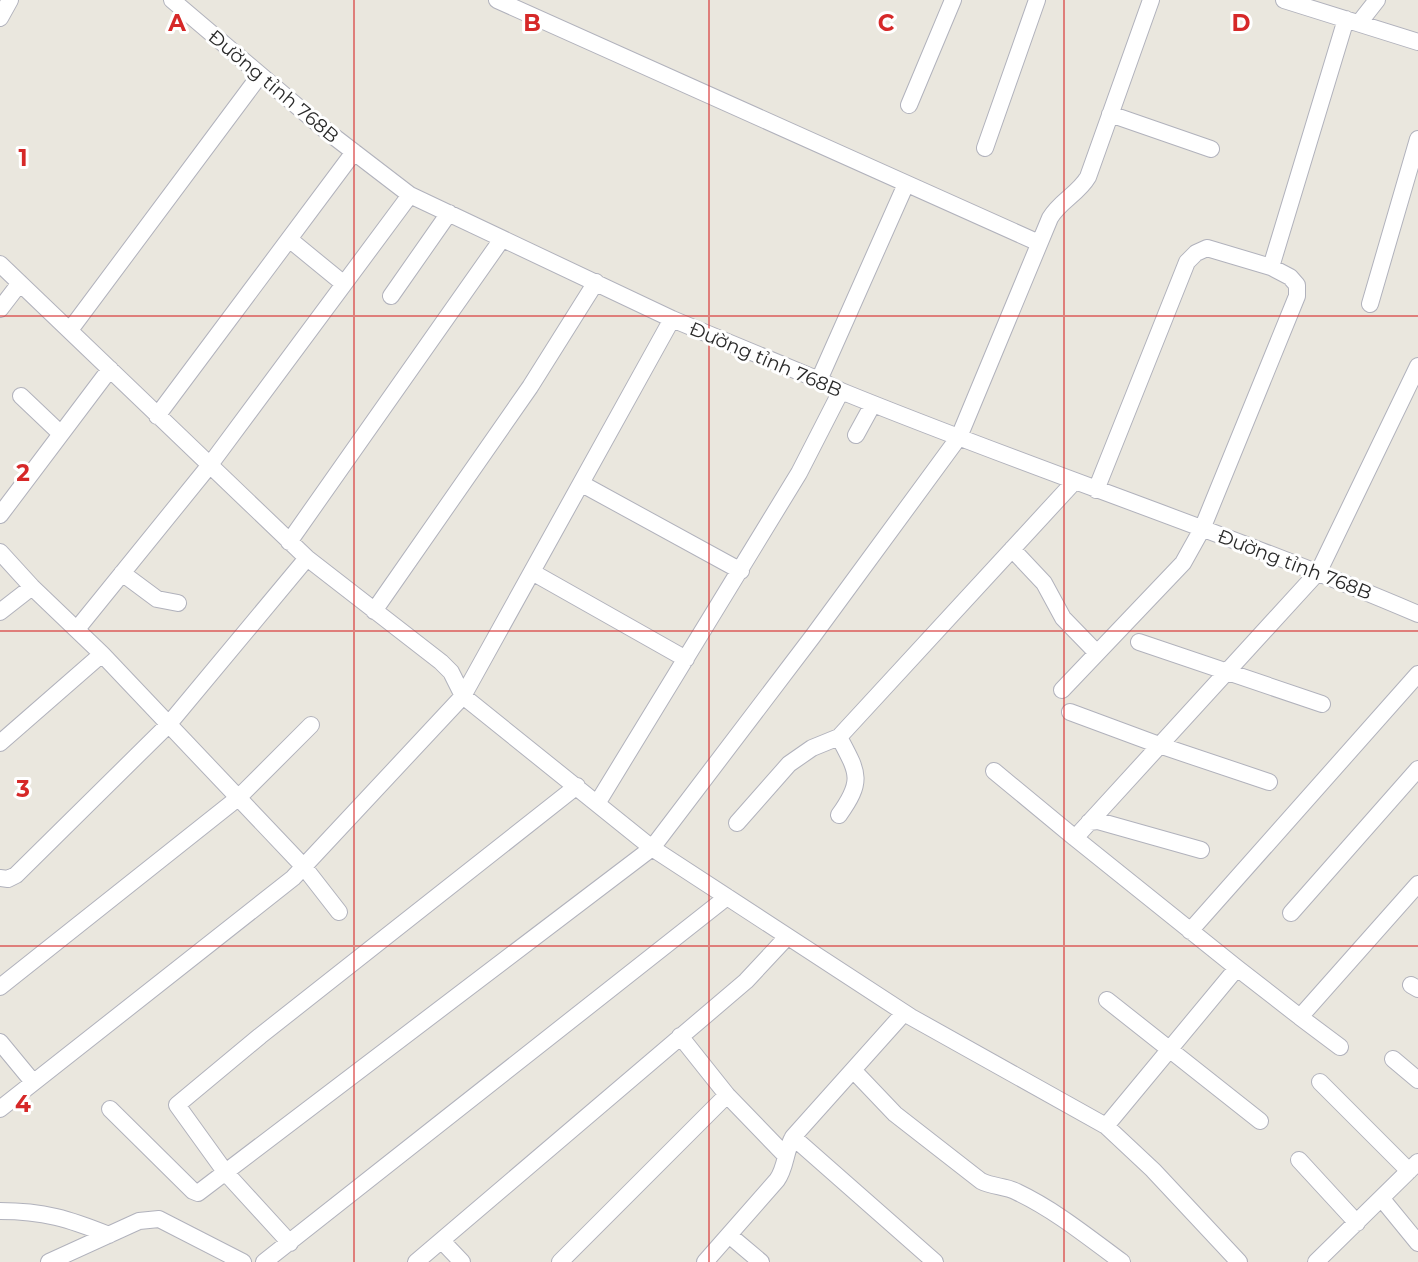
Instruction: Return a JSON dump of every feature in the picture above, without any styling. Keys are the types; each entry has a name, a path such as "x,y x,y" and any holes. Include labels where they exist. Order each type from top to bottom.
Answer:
{"street":[{"name":"Đường tỉnh 768B","path":"172,0 260,75 410,195 672,319 841,391 1073,482 1319,571 1418,614"},
{"path":"497,0 1039,243"},
{"path":"909,105 953,0"},
{"path":"985,148 1037,0"},
{"path":"110,1109 196,1193 226,1173 652,848 813,636 959,437 1055,209 1083,186 1088,177 1152,0"},
{"path":"1284,0 1418,42"},
{"path":"1271,267 1352,21 1377,0"},
{"path":"70,330 260,75"},
{"path":"1110,114 1211,149"},
{"path":"1370,304 1418,139"},
{"path":"157,416 354,152"},
{"path":"819,380 905,184"},
{"path":"77,629 209,466 410,195"},
{"path":"391,296 449,214"},
{"path":"289,239 344,284"},
{"path":"289,541 502,239"},
{"path":"1062,690 1183,563 1202,528 1297,296 1297,285 1290,277 1271,267 1207,248 1196,253 1187,262 1096,490"},
{"path":"0,264 307,558 441,662 451,672 463,696 652,848 904,1013 1106,1126 1153,1170 1239,1262"},
{"path":"374,611 530,387 596,282"},
{"path":"0,309 20,283"},
{"path":"0,1109 304,867 463,696 672,319"},
{"path":"1075,838 1319,571 1418,366"},
{"path":"0,514 110,369"},
{"path":"598,802 799,473 841,391"},
{"path":"22,396 61,434"},
{"path":"856,435 873,404"},
{"path":"737,823 789,764 812,748 839,737 1073,482"},
{"path":"582,484 741,571"},
{"path":"1012,549 1044,583 1063,618 1097,653"},
{"path":"0,552 32,587 102,654 304,867 339,912"},
{"path":"0,878 8,879 16,875 168,725 307,558"},
{"path":"532,572 686,660"},
{"path":"122,573 157,599 178,603"},
{"path":"0,612 32,587"},
{"path":"1139,642 1322,704"},
{"path":"0,743 102,654"},
{"path":"1190,931 1418,674"},
{"path":"1070,712 1269,782"},
{"path":"0,986 238,798 311,725"},
{"path":"839,737 853,762 858,779 839,815"},
{"path":"1292,913 1418,769"},
{"path":"994,771 1190,931 1340,1046"},
{"path":"290,1243 226,1173 177,1105 260,1036 577,786"},
{"path":"1089,822 1098,821 1201,850"},
{"path":"1300,1017 1418,884"},
{"path":"264,1262 727,897"},
{"path":"416,1262 746,981 788,937"},
{"path":"1106,1126 1237,968"},
{"path":"1107,1000 1261,1121"},
{"path":"705,1262 778,1181 785,1154 793,1138 904,1013"},
{"path":"680,1036 727,1095 785,1154"},
{"path":"0,1042 33,1082"},
{"path":"1393,1059 1418,1080"},
{"path":"854,1071 895,1114 981,1181 1014,1190 1035,1201 1122,1262"},
{"path":"1316,1262 1414,1167 1320,1082"},
{"path":"560,1262 727,1095"},
{"path":"793,1138 935,1262"},
{"path":"1299,1160 1357,1223"},
{"path":"1382,1199 1418,1243"},
{"path":"0,1212 40,1213 66,1218 109,1235"},
{"path":"49,1262 139,1221 159,1219 243,1262"},
{"path":"729,1235 761,1262"},
{"path":"442,1241 462,1262"}]}
